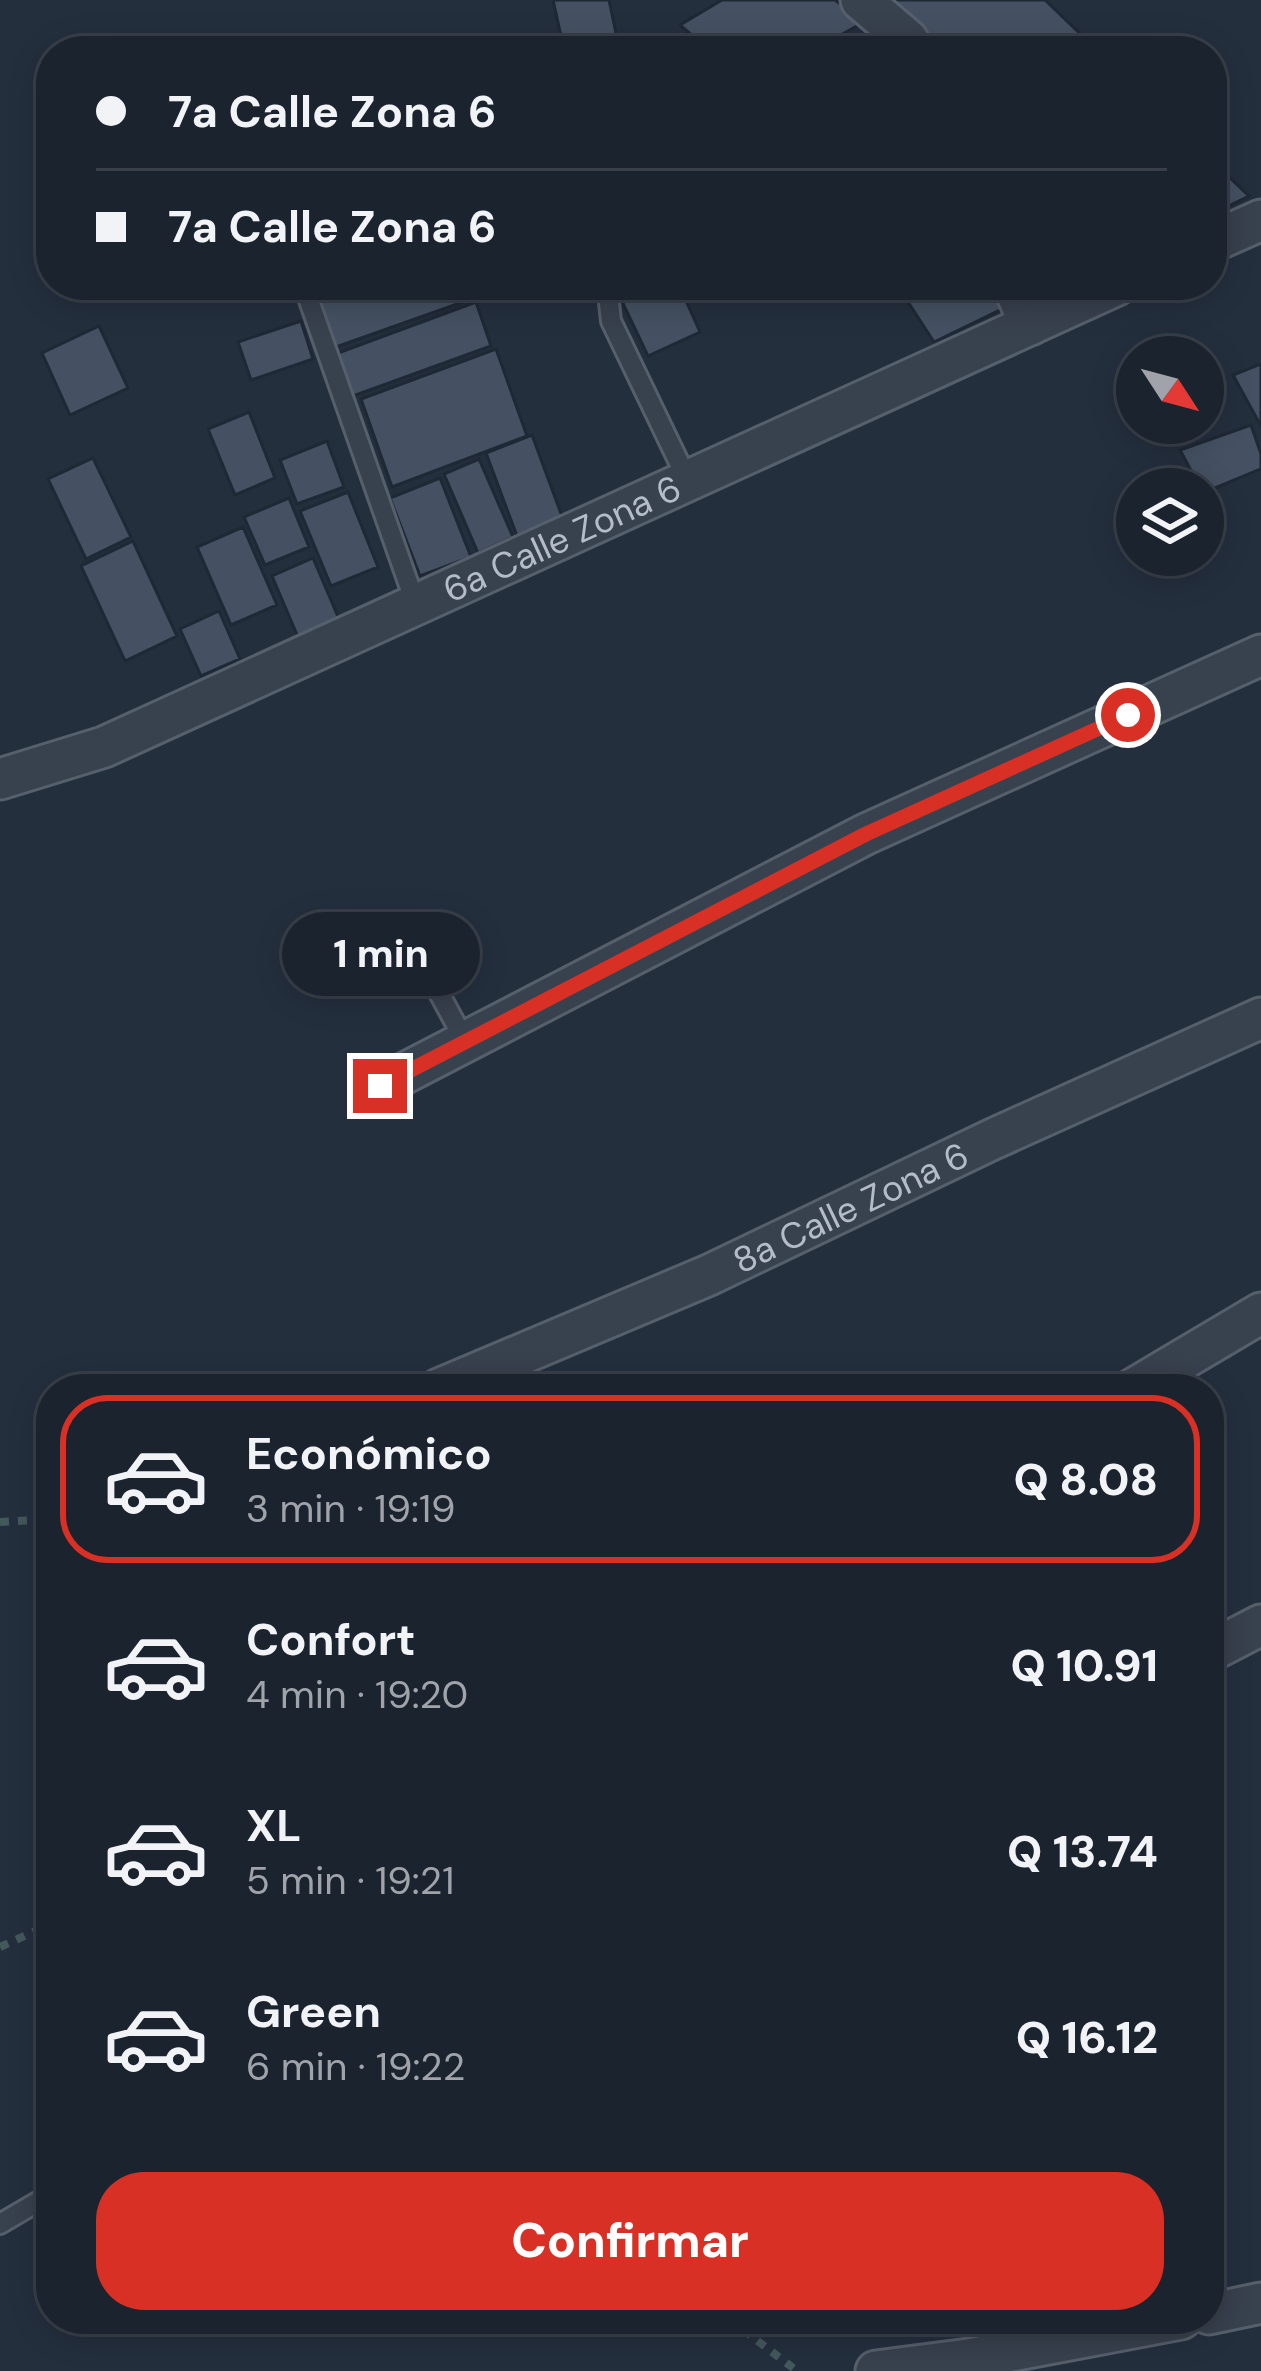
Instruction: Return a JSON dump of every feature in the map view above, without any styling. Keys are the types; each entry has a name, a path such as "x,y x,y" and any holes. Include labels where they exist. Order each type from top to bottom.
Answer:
{"street":[{"path":"861,0 903,36"},
{"path":"1227,235 1261,220"},
{"path":"1019,300 1030,325"},
{"name":"6a Calle Zona 6","path":"0,779 104,747 1084,300"},
{"path":"380,1086 866,834 1261,656"},
{"name":"8a Calle Zona 6","path":"475,1374 710,1275 993,1139 1261,1018"},
{"path":"1158,1374 1261,1313"},
{"path":"1224,1644 1261,1624"},
{"path":"1224,2311 1261,2303"},
{"path":"876,2371 1102,2334"}],"lane":[{"path":"310,300 416,606"},
{"path":"609,300 611,321 688,481"},
{"path":"402,925 465,1041"},
{"path":"0,2224 36,2203"}],"path":[{"path":"0,1522 36,1520"},
{"path":"0,1947 36,1931"},
{"path":"749,2334 797,2371"}],"building":[{"path":"553,0 609,0 617,36 561,36"},
{"path":"722,0 835,0 864,22 839,36 693,36 680,25"},
{"path":"879,0 1045,0 1082,36 917,36"},
{"path":"1227,175 1249,196 1227,207"},
{"path":"319,300 462,300 463,302 336,347"},
{"path":"621,300 686,300 700,332 648,356"},
{"path":"907,300 1000,300 1004,308 934,342"},
{"path":"476,302 491,346 353,396 338,353"},
{"path":"301,321 313,359 251,380 238,342"},
{"path":"99,326 128,388 70,415 42,353"},
{"path":"496,349 527,436 392,487 361,399"},
{"path":"1261,364 1261,426 1233,375"},
{"path":"249,412 275,478 235,495 208,429"},
{"path":"1251,425 1261,469 1224,484 1224,468 1190,468 1180,450 1197,444 1224,444 1224,435"},
{"path":"532,435 563,519 517,536 486,453"},
{"path":"327,441 344,487 297,504 280,460"},
{"path":"93,458 131,537 86,559 48,479"},
{"path":"479,459 513,537 478,553 444,474"},
{"path":"440,478 471,557 420,576 390,498"},
{"path":"348,492 378,567 331,586 300,511"},
{"path":"289,498 309,547 265,565 244,517"},
{"path":"243,527 277,605 231,625 197,547"},
{"path":"133,541 177,636 125,661 81,566"},
{"path":"313,558 339,619 298,637 272,576"},
{"path":"219,611 240,659 201,676 180,629"}],"route":[{"path":"380,1086 866,834 1128,715"}]}
